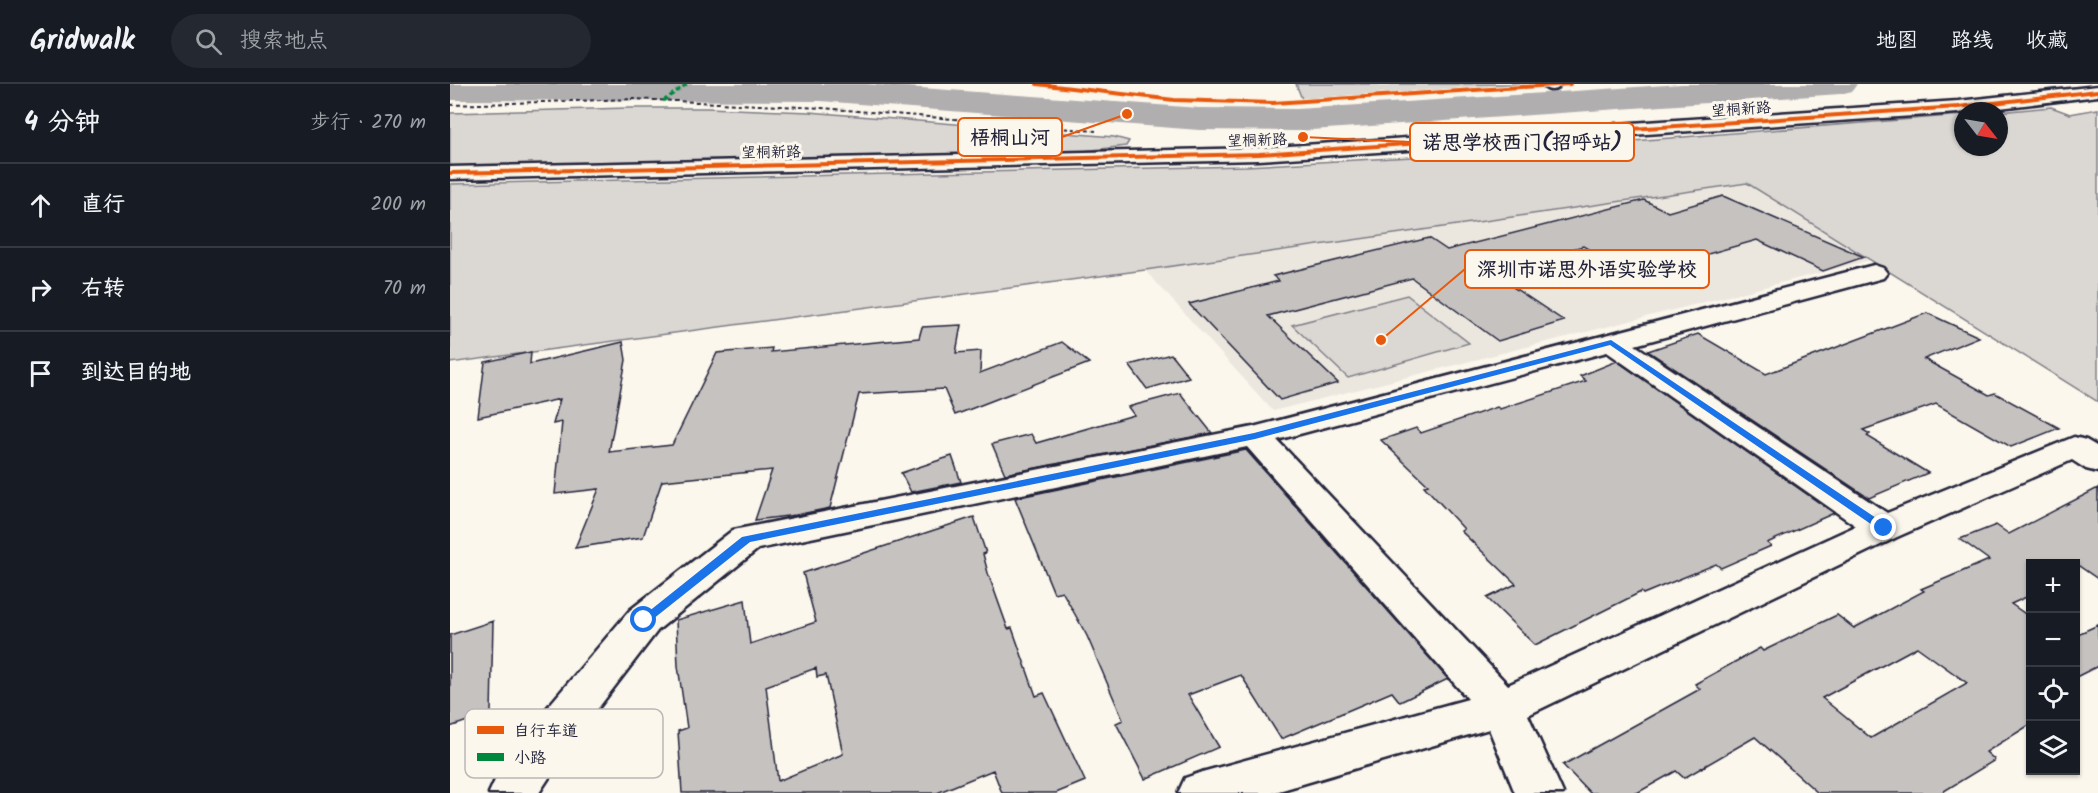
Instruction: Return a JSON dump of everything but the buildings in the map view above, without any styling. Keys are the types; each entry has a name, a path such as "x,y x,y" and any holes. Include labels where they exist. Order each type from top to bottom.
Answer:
{"street":[{"name":"望桐新路","path":"450,173 1259,154 1946,108 2098,92"},
{"path":"572,709 644,620 746,539 1255,436 1874,273"},
{"path":"1611,342 1884,528"},
{"path":"1255,436 1502,707 1539,793"},
{"path":"1202,793 1502,707 1884,528 2074,447 2098,462"},
{"path":"513,793 523,778"}],"path":[{"path":"450,105 634,99 822,108 1101,132"}],"shaded area":[{"path":"1296,84 1538,84 1302,99"},
{"path":"2051,107 2070,114 2098,109 2098,402 1747,183 1145,270 450,363 450,184 1246,166 1468,154 1954,116 1954,156 2008,156 2008,111"},
{"path":"629,108 809,112 1114,137 1129,141 1126,146 1083,151 450,166 450,113"},
{"path":"1747,183 1871,260 1273,411 1145,270"},
{"path":"1407,295 1469,343 1348,378 1292,325"}],"waterway":[{"path":"450,90 820,91 1199,119 1297,120 1840,84"}],"marked path":[{"path":"663,101 687,84"}],"cycle path":[{"path":"1037,84 1174,100 1273,103 1570,84"},
{"path":"450,173 1259,154 1958,107 2098,91"}],"place":[{"name":"梧桐山河","path":"1127,114"},
{"name":"诺思学校西门(招呼站)","path":"1303,137"},
{"name":"深圳市诺思外语实验学校","path":"1381,340"}],"route":[{"path":"644,620 746,539 1255,436 1611,342 1884,528"}]}
